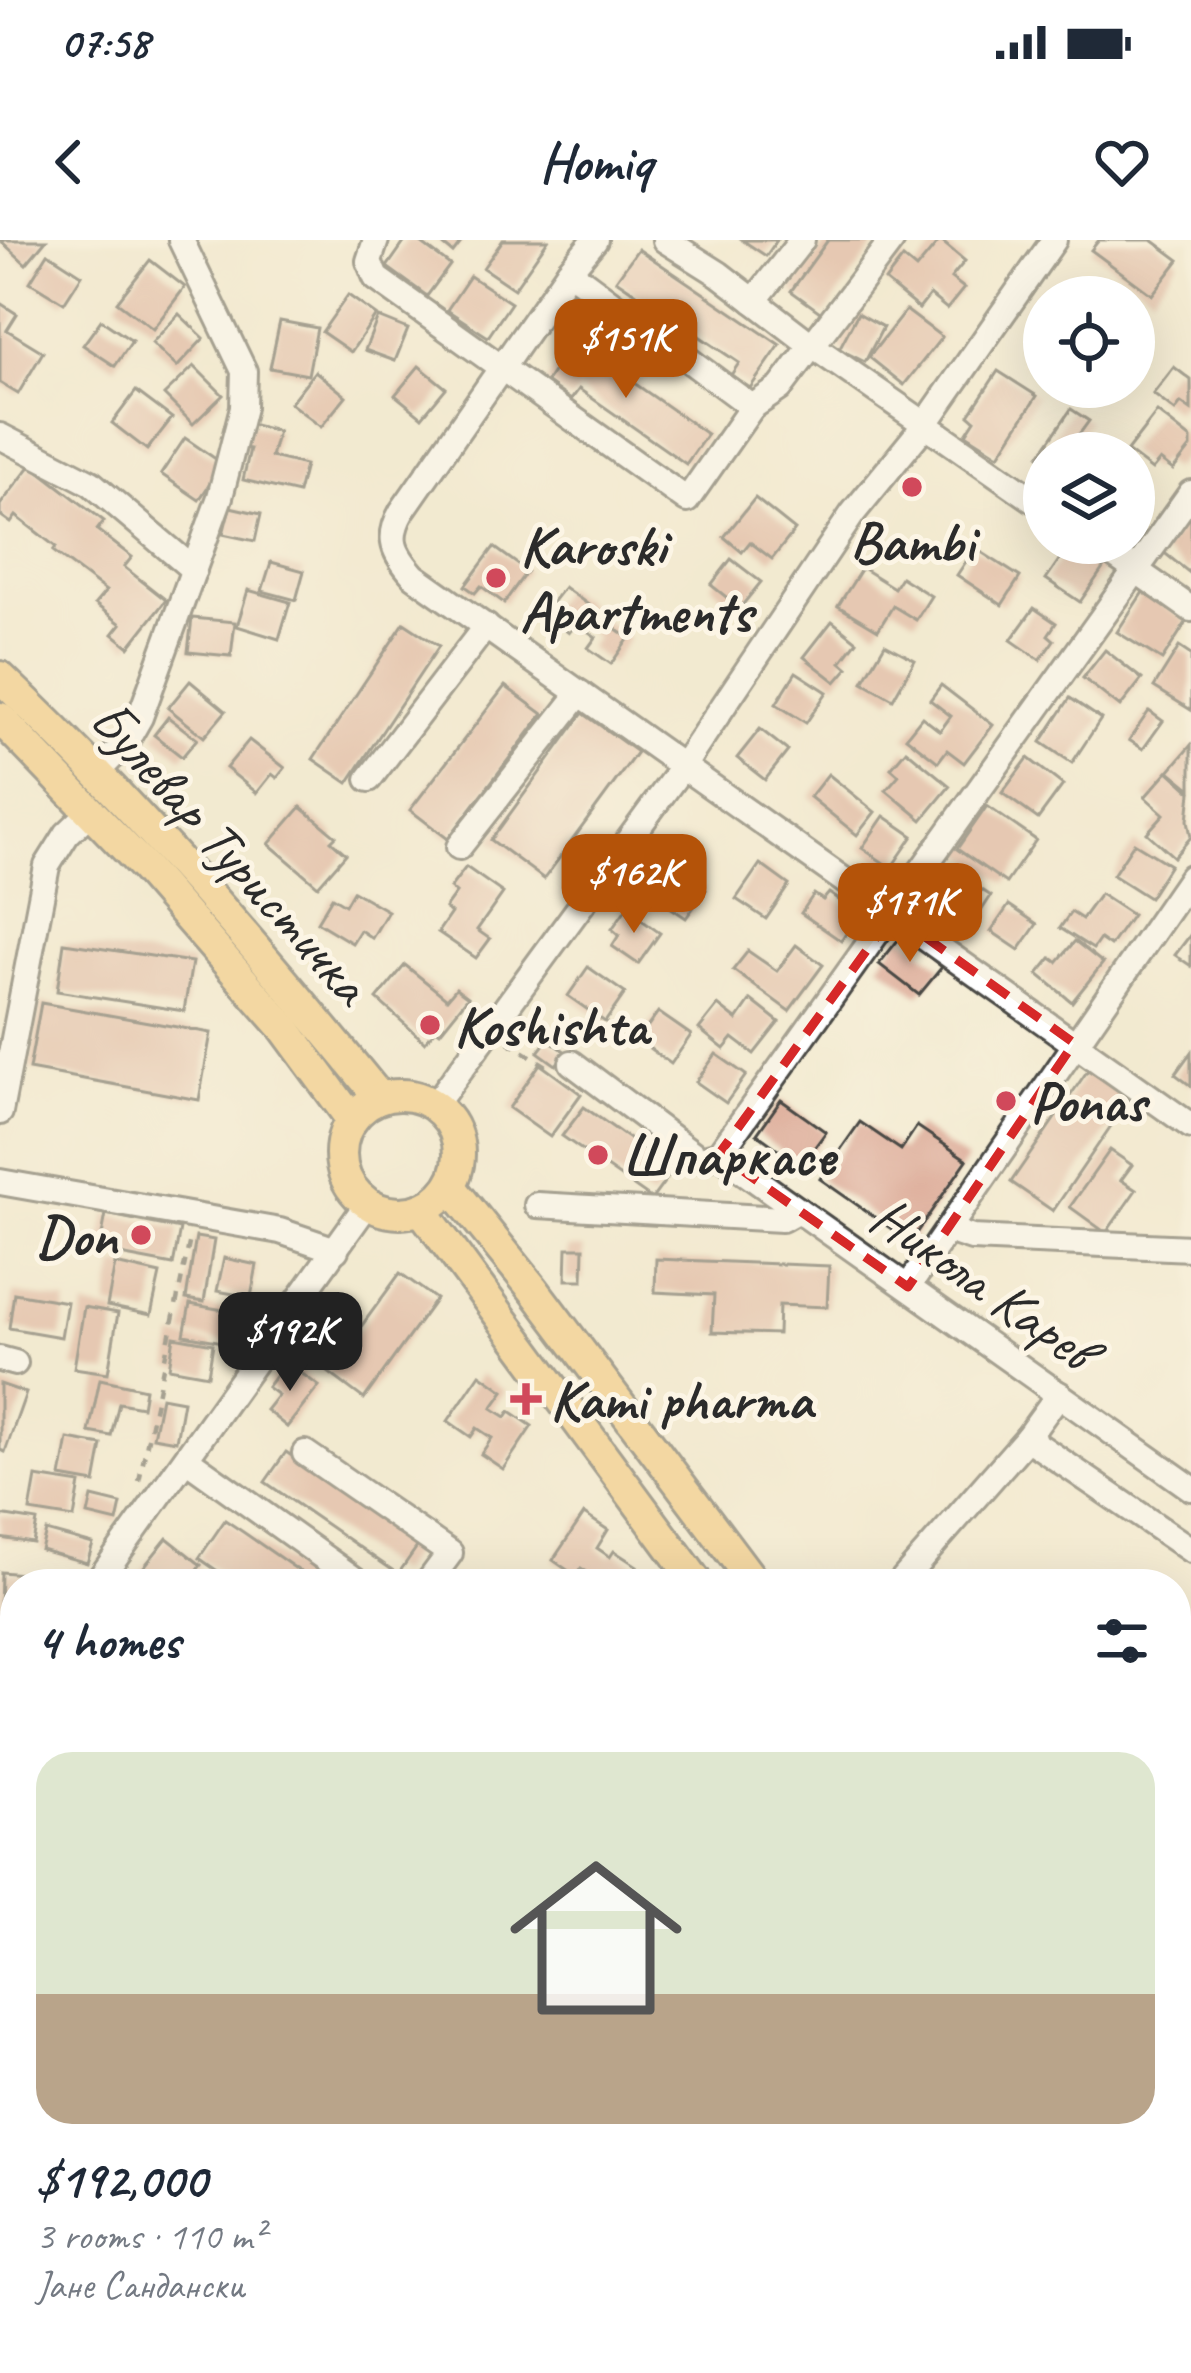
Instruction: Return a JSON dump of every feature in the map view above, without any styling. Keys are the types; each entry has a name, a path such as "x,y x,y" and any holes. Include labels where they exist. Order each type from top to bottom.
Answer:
{"main road":[{"name":"Булевар Туристичка","path":"0,677 96,772 380,1098"},
{"name":"Булевар Туристичка","path":"0,718 285,1029 352,1120"},
{"path":"398,1094 421,1097 434,1106 455,1129 460,1151 450,1186 421,1209 403,1214 368,1203 346,1179 340,1156 352,1120 380,1098 398,1094"},
{"path":"450,1186 744,1569"},
{"path":"421,1209 687,1569"}],"street":[{"path":"96,772 124,745 140,717 236,445 243,407 244,371 181,240"},
{"path":"376,240 369,261 376,278 687,500 752,407 780,388 892,240"},
{"path":"595,240 392,528 392,546 414,576 1191,1126"},
{"path":"665,240 1023,493"},
{"path":"754,301 802,240"},
{"path":"434,1106 683,766 854,514 924,426 1054,240"},
{"path":"569,271 752,407"},
{"path":"0,436 91,483 194,570"},
{"path":"719,1154 1191,493"},
{"path":"1128,564 1191,609"},
{"path":"369,779 485,626"},
{"path":"460,847 580,693"},
{"path":"0,1112 47,866 67,834 91,812"},
{"path":"908,1287 1191,877"},
{"name":"Никола Карев","path":"572,1063 700,1159 719,1154 1191,1487"},
{"path":"0,1183 280,1231 336,1250"},
{"path":"107,1569 368,1203"},
{"path":"537,1205 782,1219 798,1210"},
{"path":"948,1230 972,1238 1191,1248"},
{"path":"912,1569 1027,1438 1059,1394"},
{"path":"1027,1438 1191,1550"},
{"path":"304,1453 450,1553 438,1569"},
{"path":"186,1459 340,1569"}],"path":[{"path":"488,1029 553,1070 572,1063"},
{"path":"136,1495 190,1240"}],"highlighted area":[{"path":"893,914 1074,1043 908,1287 719,1154"}],"building":[{"path":"0,240 46,240 26,264"},
{"path":"406,240 417,240 450,265 427,296 387,267"},
{"path":"437,240 463,240 453,253"},
{"path":"503,240 548,240 514,289 483,268"},
{"path":"742,240 777,240 766,256"},
{"path":"828,240 879,240 824,315 791,291"},
{"path":"940,240 965,261 951,278 964,288 947,309 930,295 919,309 885,281 903,258 916,269"},
{"path":"1099,240 1152,240 1179,260 1155,291 1155,276 1126,276 1091,250"},
{"path":"638,249 780,345 750,388 731,375 739,363 616,280"},
{"path":"48,253 82,275 64,303 30,282"},
{"path":"150,260 185,287 153,329 117,302"},
{"path":"470,276 511,303 488,337 447,310"},
{"path":"348,295 376,315 351,352 322,332"},
{"path":"0,303 17,314 7,330 43,352 18,394 0,383"},
{"path":"906,310 942,337 904,385 869,357"},
{"path":"858,313 883,327 865,362 839,349"},
{"path":"179,314 204,338 177,367 152,343"},
{"path":"378,317 408,329 395,361 365,350"},
{"path":"101,320 132,341 115,366 83,345"},
{"path":"280,321 317,328 308,375 270,368"},
{"path":"574,341 707,434 686,464 579,389 571,400 546,382"},
{"path":"194,366 223,395 193,424 164,395"},
{"path":"419,366 446,388 422,417 395,395"},
{"path":"1174,367 1191,380 1191,410 1181,403 1175,411 1155,391"},
{"path":"315,371 346,396 321,427 290,403"},
{"path":"998,371 1023,387 1023,408 1029,408 999,455 966,434 975,420 969,415"},
{"path":"136,391 172,418 147,450 112,423"},
{"path":"1071,409 1089,421 1081,432 1055,432"},
{"path":"1157,412 1191,439 1191,447 1173,470 1160,460 1155,466 1155,432 1142,432"},
{"path":"250,424 278,431 271,457 305,465 298,493 243,480"},
{"path":"185,438 223,464 199,500 161,474"},
{"path":"31,465 104,521 97,530 132,557 124,567 166,600 129,647 113,634 121,624 95,604 106,591 16,516 11,523 0,515 0,505"},
{"path":"755,498 795,530 772,559 750,542 742,552 724,537"},
{"path":"230,507 261,514 255,541 223,534"},
{"path":"1191,515 1191,574 1162,551"},
{"name":"Karoski Apartments","path":"494,547 527,571 504,603 481,586 475,593 465,586"},
{"path":"975,548 1020,577 1002,605 957,575"},
{"path":"731,559 761,582 740,608 711,585"},
{"path":"271,562 304,571 296,600 262,591"},
{"path":"1056,564 1104,567 1080,602 1046,579"},
{"path":"862,568 894,588 901,577 931,596 916,620 893,606 878,630 838,606"},
{"path":"564,587 590,606 569,633 543,614"},
{"path":"248,590 290,602 279,639 237,626"},
{"path":"1143,592 1187,621 1162,660 1117,632"},
{"path":"1034,608 1056,623 1048,635 1054,640 1040,660 1011,640"},
{"path":"599,617 629,638 611,664 588,648 596,637 589,632"},
{"path":"192,618 235,622 231,656 188,652"},
{"path":"832,621 857,641 841,662 848,668 836,682 804,657"},
{"path":"404,623 439,646 348,783 313,759"},
{"path":"885,644 915,660 893,699 863,682"},
{"path":"1179,647 1191,655 1191,710 1154,687"},
{"path":"1105,650 1142,679 1120,707 1083,678"},
{"path":"796,672 827,692 806,723 776,704"},
{"path":"190,681 226,711 204,737 168,708"},
{"path":"941,685 993,725 964,763 947,750 938,762 906,737 922,717 940,731 951,716 930,700"},
{"path":"505,686 543,714 448,839 410,810"},
{"path":"1070,698 1101,719 1072,763 1041,742"},
{"path":"1149,711 1163,721 1143,749 1129,740"},
{"path":"583,713 637,752 544,879 491,840"},
{"path":"168,717 197,739 182,757 154,735"},
{"path":"760,729 788,751 765,780 737,758"},
{"path":"249,740 285,768 277,778 272,774 257,793 226,768"},
{"path":"1191,745 1191,789 1169,771"},
{"path":"906,750 950,786 922,820 886,790 899,775 891,768"},
{"path":"1028,758 1063,785 1038,819 1002,793"},
{"path":"1168,771 1191,792 1191,837 1174,857 1147,833 1164,814 1145,797"},
{"path":"828,774 875,812 857,835 810,797"},
{"path":"987,806 1036,840 1006,883 957,849"},
{"path":"301,807 336,836 331,841 346,854 318,886 269,844"},
{"path":"884,816 913,836 891,868 862,848"},
{"path":"1134,843 1170,865 1149,898 1113,875"},
{"path":"667,851 693,868 686,877 706,890 686,918 642,888"},
{"path":"760,864 789,885 766,919 736,899"},
{"path":"946,866 991,896 970,928 924,897"},
{"path":"466,867 503,893 477,930 490,939 476,958 438,932 451,913 445,908 456,893 450,888"},
{"path":"353,891 388,911 372,938 360,930 352,943 317,922 332,897 345,905"},
{"path":"829,893 859,914 841,941 801,913 814,894 823,900"},
{"path":"1100,894 1132,915 1110,946 1100,939 1093,949 1060,928 1071,912 1082,919"},
{"path":"1009,905 1037,924 1019,950 991,931"},
{"path":"626,909 660,933 638,964 612,946 619,935 612,929"},
{"path":"1191,934 1191,966 1175,955"},
{"path":"902,935 942,967 919,995 879,964"},
{"path":"1075,941 1103,963 1072,1002 1038,974 1051,958 1057,962"},
{"path":"64,943 192,962 184,1011 57,991"},
{"path":"796,945 823,965 789,1011 733,970 748,951 777,971"},
{"path":"405,965 447,999 456,988 468,997 440,1032 436,1029 425,1042 377,999"},
{"path":"588,967 625,993 605,1022 568,996"},
{"path":"751,1000 779,1022 754,1054 733,1038 724,1049 699,1029 718,1005 737,1020"},
{"path":"41,1003 211,1033 199,1100 29,1069"},
{"path":"658,1012 691,1035 671,1064 638,1040"},
{"path":"548,1039 566,1052 556,1065 538,1052"},
{"path":"1191,1052 1191,1086 1175,1074"},
{"path":"716,1054 746,1075 726,1103 696,1082"},
{"path":"540,1064 581,1094 550,1137 509,1108"},
{"path":"1088,1070 1130,1098 1053,1211 1011,1182"},
{"path":"781,1100 826,1132 801,1166 757,1134"},
{"path":"584,1107 673,1170 652,1199 562,1136"},
{"path":"860,1122 901,1150 917,1126 967,1160 910,1242 820,1179"},
{"path":"1110,1150 1132,1165 1121,1180 1136,1190 1106,1233 1070,1207"},
{"path":"106,1214 180,1229 173,1265 99,1251"},
{"path":"196,1237 214,1240 204,1302 186,1299"},
{"path":"567,1248 584,1248 583,1280 566,1280"},
{"path":"224,1258 257,1265 251,1297 217,1291"},
{"path":"656,1259 829,1266 827,1307 779,1305 778,1334 712,1332 714,1295 655,1292"},
{"path":"115,1264 160,1274 151,1315 107,1306"},
{"path":"400,1273 436,1299 364,1399 328,1372"},
{"path":"14,1293 67,1302 61,1337 9,1328"},
{"path":"190,1304 234,1312 228,1343 184,1335"},
{"path":"84,1307 118,1313 108,1373 74,1368"},
{"path":"174,1337 213,1344 208,1375 169,1368"},
{"path":"286,1362 319,1386 287,1427 266,1410 278,1395 267,1387"},
{"path":"480,1374 504,1391 492,1408 506,1417 510,1411 532,1426 503,1469 481,1454 492,1438 477,1428 471,1437 448,1421"},
{"path":"100,1379 145,1389 142,1407 119,1403 111,1436 89,1432"},
{"path":"0,1384 26,1393 5,1452 0,1450"},
{"path":"161,1397 183,1401 176,1441 153,1437"},
{"path":"68,1439 102,1445 95,1483 61,1477"},
{"path":"286,1452 419,1544 402,1569 391,1569 265,1482"},
{"path":"36,1477 80,1484 74,1518 30,1511"},
{"path":"92,1497 121,1504 117,1522 88,1515"},
{"path":"584,1514 608,1530 597,1548 610,1557 614,1551 637,1566 566,1569 553,1560"},
{"path":"0,1515 37,1521 33,1543 0,1538"},
{"path":"225,1520 296,1569 215,1569 199,1558"},
{"path":"46,1531 93,1544 87,1563 41,1550"},
{"path":"167,1538 201,1565 198,1569 142,1569"}],"place":[{"name":"Bambi","path":"912,487"},
{"name":"Karoski Apartments","path":"496,578"},
{"name":"Koshishta","path":"430,1025"},
{"name":"Ponas","path":"1006,1101"},
{"name":"Шпаркасе","path":"598,1155"},
{"name":"Don","path":"141,1235"},
{"name":"Kami pharma","path":"526,1399"}]}
